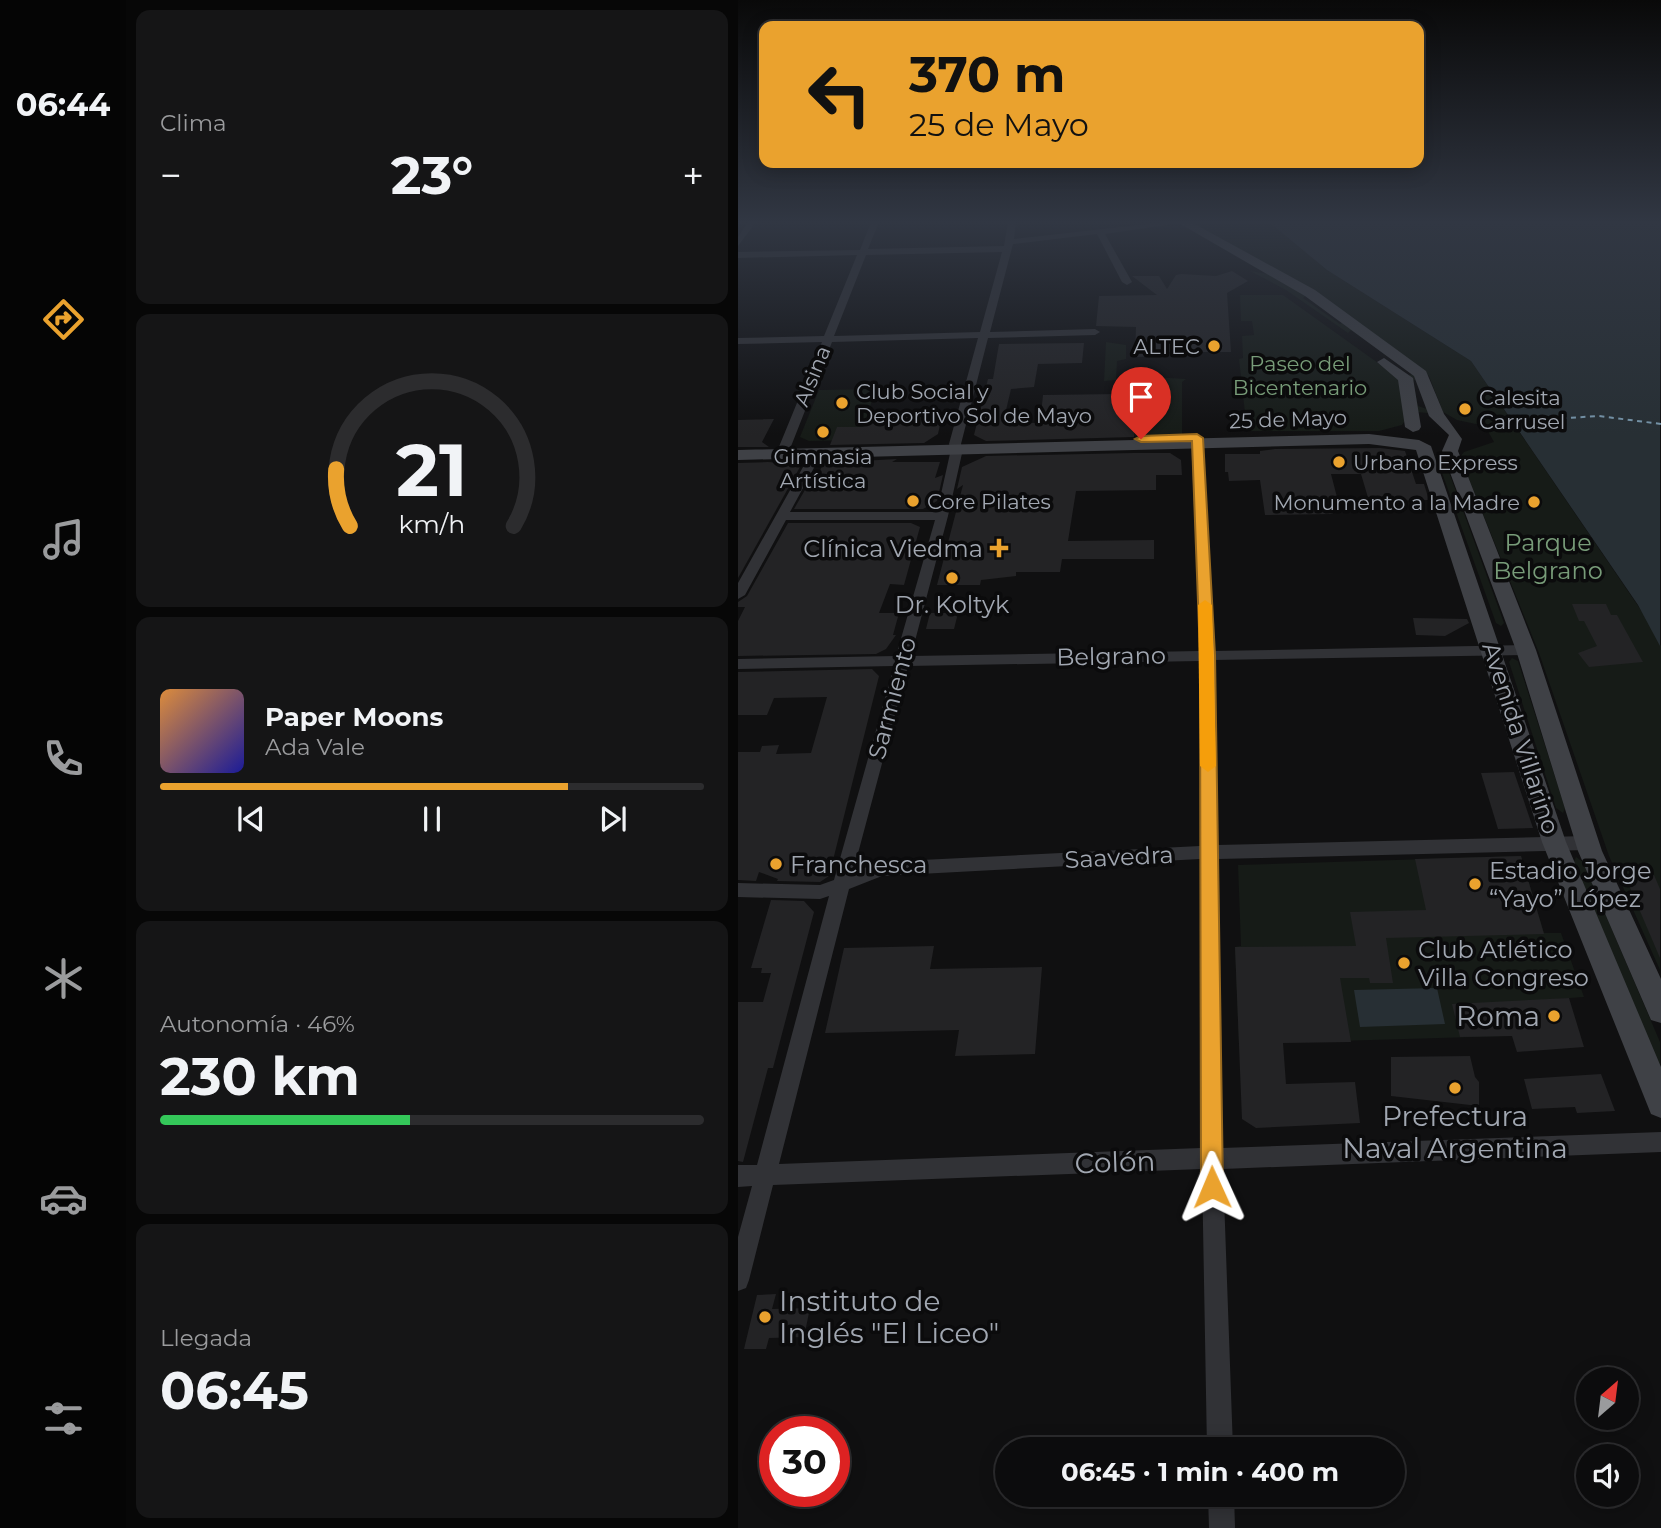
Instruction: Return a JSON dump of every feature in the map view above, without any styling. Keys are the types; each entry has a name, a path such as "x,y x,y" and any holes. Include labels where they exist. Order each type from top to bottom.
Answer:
{"main road":[{"name":"Avenida Villarino","path":"1286,293 1403,376 1417,436 1493,650 1554,842 1660,1104"},
{"name":"Avenida Villarino","path":"1310,293 1421,374 1437,416 1452,435 1450,451 1526,650 1587,843 1660,1011"},
{"name":"25 de Mayo","path":"738,455 783,451 1417,436 1442,447 1452,435 1434,424 1417,436"},
{"name":"25 de Mayo","path":"738,449 816,453 956,447"}],"street":[{"name":"Alsina","path":"783,451 846,293"},
{"name":"Sarmiento","path":"738,1280 841,884 942,516 982,335 994,293"},
{"path":"738,341 1095,332"},
{"path":"1197,441 1207,655 1212,1159 1220,1437"},
{"path":"738,595 816,453"},
{"path":"782,516 942,516"},
{"name":"Belgrano","path":"738,664 1526,650"},
{"name":"Saavedra","path":"738,890 820,892 882,869 1208,852 1587,843"},
{"name":"Colón","path":"738,1176 1660,1142"},
{"path":"1221,1507 1222,1528"}],"green space":[{"path":"1291,293 1307,294 1303,298 1340,324 1344,321 1419,377 1413,381 1418,406 1430,410 1428,413 1416,412 1408,376 1412,374 1351,330 1348,333"},
{"name":"Parque Belgrano","path":"1317,293 1364,293 1471,361 1647,619 1661,646 1660,970 1609,856 1539,653 1460,457 1464,452 1494,442 1485,426 1457,420 1443,412 1429,376"},
{"name":"Paseo del Bicentenario","path":"1240,295 1283,295 1399,378 1406,419 1402,425 1379,431 1247,431 1239,359 1243,358 1242,336 1254,335 1252,321 1241,321"},
{"path":"1106,342 1126,345 1126,359 1117,361 1116,380 1104,381"},
{"name":"Paseo del Bicentenario","path":"1137,376 1186,379 1182,382 1182,434 1134,436"},
{"name":"Club Social y Deportivo Sol de Mayo","path":"876,389 859,440 809,441 800,437 819,390"},
{"path":"1438,453 1443,456 1504,623 1501,626 1496,623 1436,456"},
{"path":"1512,658 1518,661 1565,808 1563,813 1556,808 1509,662"},
{"name":"Club Atlético Villa Congreso","path":"1521,856 1544,933 1561,933 1584,997 1529,1001 1507,1036 1239,1044 1235,947 1241,946 1238,865"},
{"path":"1576,857 1583,862 1660,1042 1660,1069 1574,862"}],"shaded area":[{"path":"1364,293 1660,293 1660,646 1638,605 1471,361"},
{"path":"1437,988 1445,1024 1360,1027 1354,990"}],"building":[{"path":"1155,293 1227,293 1231,352 1160,352 1160,356 1135,357 1136,327 1096,326 1099,296 1157,295"},
{"path":"1084,343 1082,363 1038,364 1034,387 1011,389 1003,423 1040,423 1043,395 1119,394 1118,414 1135,414 1134,437 986,441 974,435 988,379 993,379 999,344"},
{"path":"937,416 936,420 941,420 938,434 924,443 830,445 837,427 863,427 867,417"},
{"path":"774,419 762,442 769,447 738,447 738,420"},
{"path":"1380,448 1405,451 1416,484 1424,484 1429,500 1369,501 1361,474 1331,474 1338,501 1329,501 1333,514 1265,515 1260,480 1229,481 1228,472 1225,472 1225,454 1260,454 1260,451 1275,449"},
{"path":"1170,453 1181,460 1182,475 1156,475 1156,490 1076,491 1068,541 1154,540 1154,559 1062,559 1060,572 1016,572 1016,576 981,580 980,585 937,585 963,485 957,489 962,467 986,456"},
{"path":"897,459 892,462 940,462 935,478 943,475 937,501 923,509 794,509 813,476 817,479 823,463"},
{"path":"768,462 800,467 738,578 738,463"},
{"path":"788,523 911,523 920,527 904,585 890,584 879,613 899,613 893,635 896,635 886,649 876,654 738,656 738,621 745,607 738,607 738,602 747,596"},
{"path":"1572,604 1606,604 1611,615 1617,615 1643,662 1589,667 1578,653 1597,646 1584,621 1579,621"},
{"path":"930,613 958,613 954,629 926,629"},
{"path":"1413,618 1467,619 1469,623 1445,636 1416,635"},
{"path":"872,669 879,676 829,876 820,882 777,881 778,879 759,872 756,881 738,880 738,752 760,752 762,746 779,745 776,754 811,753 827,697 774,698 767,715 738,715 738,672"},
{"path":"1514,772 1533,828 1498,829 1481,773"},
{"path":"1521,856 1544,934 1386,938 1393,983 1370,983 1369,978 1340,978 1351,1042 1283,1043 1286,1084 1355,1082 1360,1123 1256,1128 1242,1119 1235,947 1356,946 1350,912 1426,910 1415,859"},
{"path":"1654,875 1660,889 1660,958 1625,876"},
{"path":"771,900 804,901 814,912 773,1068 768,1068 743,1162 738,1161 738,1002 763,1002 771,973 761,973 762,968 751,968"},
{"path":"934,946 930,969 1042,967 1035,1054 955,1056 959,1030 825,1033 844,948"},
{"path":"1569,998 1584,1047 1517,1052 1512,1036 1460,1037 1452,1004"},
{"name":"Prefectura Naval Argentina","path":"1470,1056 1475,1077 1479,1082 1479,1106 1391,1096 1391,1057"},
{"path":"1601,1074 1615,1111 1577,1113 1575,1107 1532,1109 1524,1079"},
{"name":"Instituto de Inglés \"El Liceo\"","path":"776,1294 772,1309 810,1308 804,1337 769,1338 766,1349 744,1349 757,1295"}],"ferry route":[{"path":"1552,419 1599,416 1661,424"}],"slow traffic":[{"path":"1205,605 1208,766"}],"place":[{"name":"ALTEC","path":"1214,346"},
{"name":"Club Social y Deportivo Sol de Mayo","path":"842,403"},
{"name":"Calesita Carrusel","path":"1465,409"},
{"name":"Gimnasia Artística","path":"823,432"},
{"name":"Urbano Express","path":"1339,462"},
{"name":"Core Pilates","path":"913,501"},
{"name":"Monumento a la Madre","path":"1534,502"},
{"name":"Clínica Viedma","path":"999,548"},
{"name":"Dr. Koltyk","path":"952,578"},
{"name":"Franchesca","path":"776,864"},
{"name":"Estadio Jorge “Yayo” López","path":"1475,884"},
{"name":"Club Atlético Villa Congreso","path":"1404,963"},
{"name":"Roma","path":"1554,1016"},
{"name":"Prefectura Naval Argentina","path":"1455,1088"},
{"name":"Instituto de Inglés \"El Liceo\"","path":"765,1317"}],"route":[{"path":"1141,439 1197,438 1207,655 1212,1187"}]}
